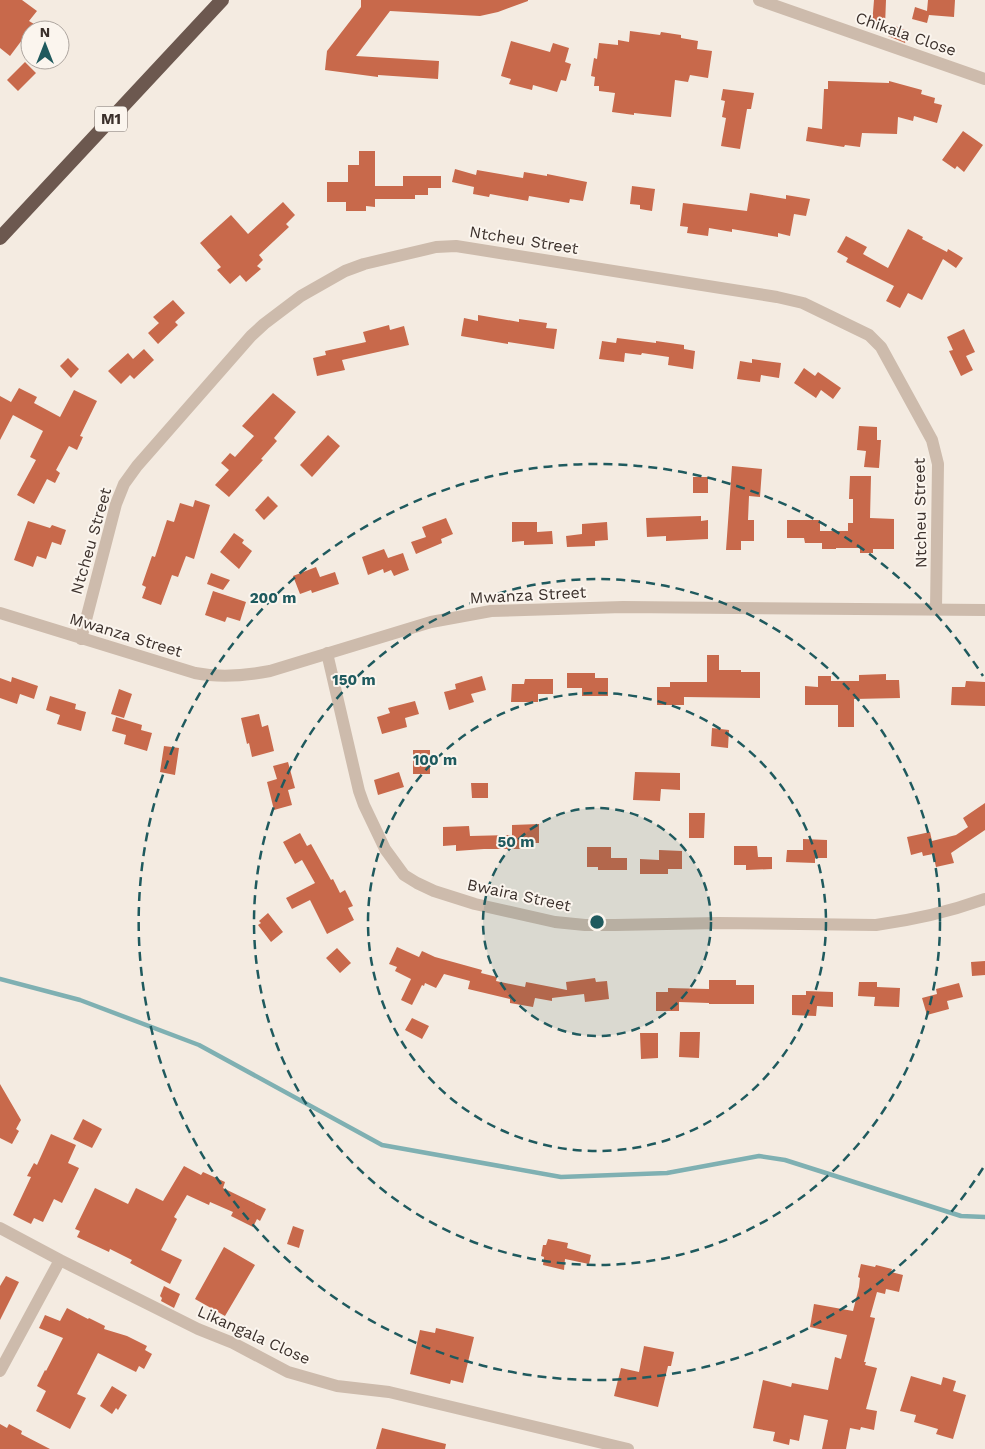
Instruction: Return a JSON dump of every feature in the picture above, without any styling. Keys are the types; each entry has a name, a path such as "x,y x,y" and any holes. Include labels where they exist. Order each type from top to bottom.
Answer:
{"highway":[{"name":"M1","path":"0,238 222,0"}],"street":[{"name":"Chikala Close","path":"759,0 985,79"},
{"name":"Ntcheu Street","path":"81,639 116,504 124,484 137,466 251,336 301,296 345,271 364,264 436,247 456,246 803,302 869,335 881,347 932,440 936,452 938,464 936,609"},
{"name":"Mwanza Street","path":"0,613 195,673 210,676 238,676 252,675 431,622 491,611 623,607 985,610"},
{"name":"Bwaira Street","path":"327,653 359,791 364,805 385,849 404,875 434,891 474,904 555,922 615,925 718,922 876,925 931,916 985,899"},
{"name":"Likangala Close","path":"0,1228 60,1260 288,1372 337,1386 389,1392 628,1449"},
{"path":"0,1371 60,1260"}],"building":[{"path":"0,0 22,0 37,11 30,20 20,20 20,43 10,56 0,48"},
{"path":"361,0 528,1 498,12 480,16 390,11 356,56 439,61 438,79 378,75 378,77 325,70 327,51 361,7"},
{"path":"874,0 886,0 885,26 872,25"},
{"path":"928,0 955,0 954,17 929,15 927,23 912,19 915,7 927,11"},
{"path":"892,25 909,31 905,43 888,36"},
{"path":"630,31 660,35 661,32 681,35 681,38 698,41 697,49 712,51 708,78 690,75 688,82 675,80 671,117 612,112 615,93 599,91 599,86 594,86 595,77 591,76 594,58 597,59 599,43 618,45 618,40 629,42"},
{"path":"511,41 550,52 553,43 569,48 565,62 571,64 566,81 561,80 557,92 533,85 532,90 509,84 511,79 501,76"},
{"path":"20,67 20,70 33,70 36,73 18,91 7,80"},
{"path":"828,81 889,83 889,81 922,90 921,94 935,98 934,103 942,105 937,123 914,116 913,121 898,117 897,134 862,133 860,147 845,145 844,147 806,141 808,127 822,129 824,89 828,89"},
{"path":"723,89 754,93 751,109 747,109 740,149 721,146 726,118 722,117 725,101 721,100"},
{"path":"963,131 983,145 964,172 957,166 955,169 942,160"},
{"path":"359,151 375,151 375,186 403,186 403,176 441,176 441,188 428,188 428,195 415,195 415,199 375,199 375,207 366,206 366,211 346,211 346,202 327,202 327,182 348,182 348,165 359,165"},
{"path":"455,169 476,175 477,170 523,178 524,172 547,176 547,174 587,182 583,201 570,199 569,203 529,196 528,201 490,194 489,197 473,194 474,187 452,182"},
{"path":"632,186 655,189 652,211 640,209 640,205 630,204"},
{"path":"750,193 786,199 786,195 810,199 806,216 794,214 790,236 778,233 778,237 732,229 732,232 709,228 708,236 687,233 688,227 680,226 683,203 747,211"},
{"path":"283,202 295,215 286,224 289,227 259,255 263,260 257,266 261,269 246,282 240,275 230,284 217,270 221,267 200,243 231,215 248,234"},
{"path":"908,229 923,237 922,239 947,252 948,249 963,258 956,268 943,259 922,300 908,293 900,308 886,301 894,286 846,262 848,258 837,252 846,236 867,247 863,254 888,268"},
{"path":"173,300 185,313 175,322 178,325 158,344 148,333 159,323 153,317"},
{"path":"478,315 519,322 519,319 547,323 546,328 557,329 554,349 461,336 464,318 478,321"},
{"path":"389,325 390,330 404,326 409,345 342,360 345,370 317,376 313,358 326,355 325,351 366,342 363,332"},
{"path":"964,329 975,352 966,356 973,370 961,376 949,351 953,350 947,337"},
{"path":"617,338 684,345 684,349 695,351 693,369 668,365 669,357 642,353 641,355 625,353 624,362 599,359 602,341 616,343"},
{"path":"144,349 154,360 134,379 130,375 121,384 108,371 128,353 133,359"},
{"path":"68,358 79,369 71,378 60,366"},
{"path":"752,359 781,363 779,378 761,375 760,382 737,379 740,361 752,363"},
{"path":"804,368 815,376 818,372 841,388 833,399 821,390 816,398 794,383"},
{"path":"19,388 37,397 34,403 60,417 74,390 97,401 80,436 83,437 77,450 69,446 56,470 60,473 55,483 47,479 34,504 17,495 36,460 30,457 43,431 13,415 0,440 0,396 11,402"},
{"path":"273,393 296,412 274,438 277,441 261,459 263,460 229,497 215,485 229,470 221,463 230,453 235,457 254,436 242,426"},
{"path":"859,426 877,427 877,440 881,440 879,468 864,467 866,451 857,450"},
{"path":"328,435 340,446 312,477 300,465"},
{"path":"732,466 762,469 760,497 749,496 748,520 754,520 754,541 741,541 741,550 726,550"},
{"path":"850,476 871,476 870,518 894,519 894,549 873,549 873,553 860,553 860,548 822,549 822,543 805,543 804,538 787,538 787,520 820,520 820,531 848,531 848,523 853,523 853,499 849,499"},
{"path":"693,477 708,477 708,493 693,493"},
{"path":"268,496 278,506 264,520 255,510"},
{"path":"195,500 210,505 194,559 186,556 178,577 172,575 161,605 142,598 146,587 142,585 152,556 155,557 167,520 174,522 180,503 193,507"},
{"path":"701,516 701,521 708,520 708,539 666,541 666,536 647,537 646,518"},
{"path":"446,518 453,534 441,539 442,543 416,554 411,542 426,537 422,527"},
{"path":"28,521 50,528 52,525 66,530 61,545 52,542 46,559 37,556 33,567 14,560"},
{"path":"512,522 537,522 537,532 552,531 553,544 524,545 524,541 512,542"},
{"path":"607,522 608,540 595,541 595,546 567,547 566,536 582,534 582,524"},
{"path":"234,533 244,540 242,543 252,551 239,569 220,552"},
{"path":"384,549 388,558 403,553 409,570 394,576 391,570 384,573 383,569 368,575 362,557"},
{"path":"316,567 320,577 335,572 339,584 312,593 311,590 300,594 293,576"},
{"path":"211,573 230,580 223,590 207,584"},
{"path":"213,591 246,602 240,621 227,617 225,622 205,615"},
{"path":"707,655 719,655 719,670 760,672 760,698 684,697 684,705 657,705 657,687 670,687 670,682 707,682"},
{"path":"567,673 595,673 595,678 608,678 608,696 582,696 582,688 567,688"},
{"path":"886,674 886,680 899,680 900,698 854,699 854,727 838,727 838,705 805,705 805,686 818,687 818,676 831,676 831,681 859,681 859,675"},
{"path":"482,676 486,690 471,694 474,702 449,710 444,692 456,689 455,684"},
{"path":"12,677 38,686 34,699 20,694 17,704 0,698 0,678 11,682"},
{"path":"525,679 553,679 553,694 538,694 538,702 511,702 512,684 524,684"},
{"path":"966,681 985,682 985,706 951,705 952,687 965,687"},
{"path":"119,689 132,694 124,718 111,714"},
{"path":"50,696 76,704 75,709 86,712 81,731 57,724 60,715 46,710"},
{"path":"415,701 419,714 405,718 407,727 382,734 377,717 390,713 388,708"},
{"path":"259,714 262,727 268,725 274,751 252,757 241,718"},
{"path":"116,717 142,725 141,730 152,733 147,751 124,744 126,735 112,731"},
{"path":"712,728 729,730 728,748 711,746"},
{"path":"164,746 179,748 175,775 160,772"},
{"path":"413,750 430,750 430,774 413,774"},
{"path":"288,762 295,788 288,790 292,805 274,810 267,782 277,779 273,766"},
{"path":"399,772 404,787 378,795 374,780"},
{"path":"635,772 680,773 680,790 661,789 660,801 633,800"},
{"path":"471,783 488,783 488,798 472,798"},
{"path":"985,803 985,830 951,853 954,863 936,867 933,854 923,856 922,852 911,855 907,837 930,832 932,841 956,835 968,827 963,818"},
{"path":"689,813 705,813 704,838 689,838"},
{"path":"539,824 539,843 525,843 525,849 456,851 456,845 443,846 443,827 469,826 470,836 512,835 512,825"},
{"path":"300,833 307,846 311,844 340,893 345,890 353,906 348,908 354,920 327,934 310,900 292,909 286,898 315,883 302,860 295,864 283,842"},
{"path":"803,839 827,840 827,858 815,858 815,863 786,862 787,850 803,850"},
{"path":"734,846 757,846 758,857 772,857 772,869 746,870 746,865 734,865"},
{"path":"587,847 611,847 611,858 627,858 627,870 598,870 598,867 587,867"},
{"path":"659,850 682,851 682,869 668,869 668,874 640,874 640,859 659,860"},
{"path":"268,913 283,932 271,942 258,925 261,923 259,921"},
{"path":"397,947 419,957 422,951 435,957 482,970 481,973 497,977 496,981 525,987 526,982 567,990 566,982 595,978 596,982 607,981 609,999 585,1002 584,994 552,998 552,1001 535,998 533,1007 510,1003 510,999 468,989 470,981 444,974 436,988 425,983 424,986 422,985 412,1005 401,1000 411,979 395,971 397,967 389,964"},
{"path":"337,948 351,963 340,973 326,958"},
{"path":"985,961 985,975 972,976 971,962"},
{"path":"709,980 736,980 736,985 754,985 754,1004 679,1002 679,1011 656,1011 656,992 668,992 668,988 709,989"},
{"path":"859,982 877,982 877,987 900,988 899,1007 874,1006 875,997 858,996"},
{"path":"959,983 963,997 947,1001 949,1009 927,1015 922,998 937,994 936,989"},
{"path":"806,991 833,992 833,1007 817,1006 816,1016 792,1015 792,995 806,995"},
{"path":"412,1018 429,1026 422,1039 405,1030"},
{"path":"680,1032 700,1032 699,1058 679,1057"},
{"path":"640,1033 658,1033 658,1058 641,1059"},
{"path":"0,1084 21,1120 16,1129 19,1131 12,1144 0,1138"},
{"path":"83,1119 102,1129 92,1148 73,1139"},
{"path":"51,1134 76,1145 68,1163 79,1168 62,1203 54,1199 43,1222 34,1218 31,1224 13,1215 31,1177 27,1176 34,1163 37,1165"},
{"path":"184,1166 201,1175 203,1172 225,1182 223,1188 266,1209 260,1221 257,1219 253,1227 231,1216 233,1212 210,1202 209,1205 187,1195 174,1217 177,1219 161,1250 182,1260 170,1284 130,1263 132,1260 110,1249 109,1252 77,1237 80,1231 75,1229 95,1188 128,1204 136,1188 163,1201"},
{"path":"293,1226 304,1230 299,1248 287,1244"},
{"path":"548,1239 568,1243 567,1248 591,1255 589,1264 565,1259 564,1270 543,1265 544,1257 541,1256 543,1245 546,1245"},
{"path":"224,1247 255,1265 225,1316 195,1299"},
{"path":"861,1264 892,1269 891,1272 903,1275 899,1292 886,1289 885,1294 877,1292 870,1317 875,1318 864,1362 866,1362 865,1365 877,1368 866,1409 877,1411 874,1430 861,1427 860,1430 850,1428 846,1449 822,1449 828,1420 804,1415 799,1441 790,1439 789,1445 773,1441 775,1432 753,1428 763,1380 791,1387 792,1383 828,1390 835,1357 841,1359 847,1335 810,1327 814,1304 853,1311 859,1287 860,1278 858,1277"},
{"path":"6,1276 19,1282 0,1320 0,1286"},
{"path":"164,1286 180,1294 174,1308 161,1301 162,1298 160,1296"},
{"path":"67,1308 105,1326 104,1329 127,1336 147,1346 145,1350 152,1354 144,1369 139,1366 136,1372 98,1353 77,1394 86,1398 70,1429 36,1411 46,1391 37,1386 63,1338 39,1328 45,1315 60,1321"},
{"path":"436,1328 474,1337 463,1383 451,1380 450,1384 410,1374 420,1330 435,1333"},
{"path":"644,1346 674,1352 671,1366 668,1366 658,1407 614,1396 621,1368 639,1372"},
{"path":"911,1376 941,1385 943,1377 956,1381 953,1391 966,1395 953,1439 936,1434 938,1429 914,1422 916,1415 900,1411"},
{"path":"112,1386 127,1395 118,1410 116,1408 112,1414 100,1406"},
{"path":"0,1424 7,1428 9,1424 22,1431 21,1434 50,1449 0,1449"},
{"path":"382,1428 446,1444 445,1449 376,1449"}],"waterway":[{"path":"0,979 80,1000 199,1045 382,1145 561,1177 667,1173 759,1156 785,1160 961,1216 985,1217"}]}
